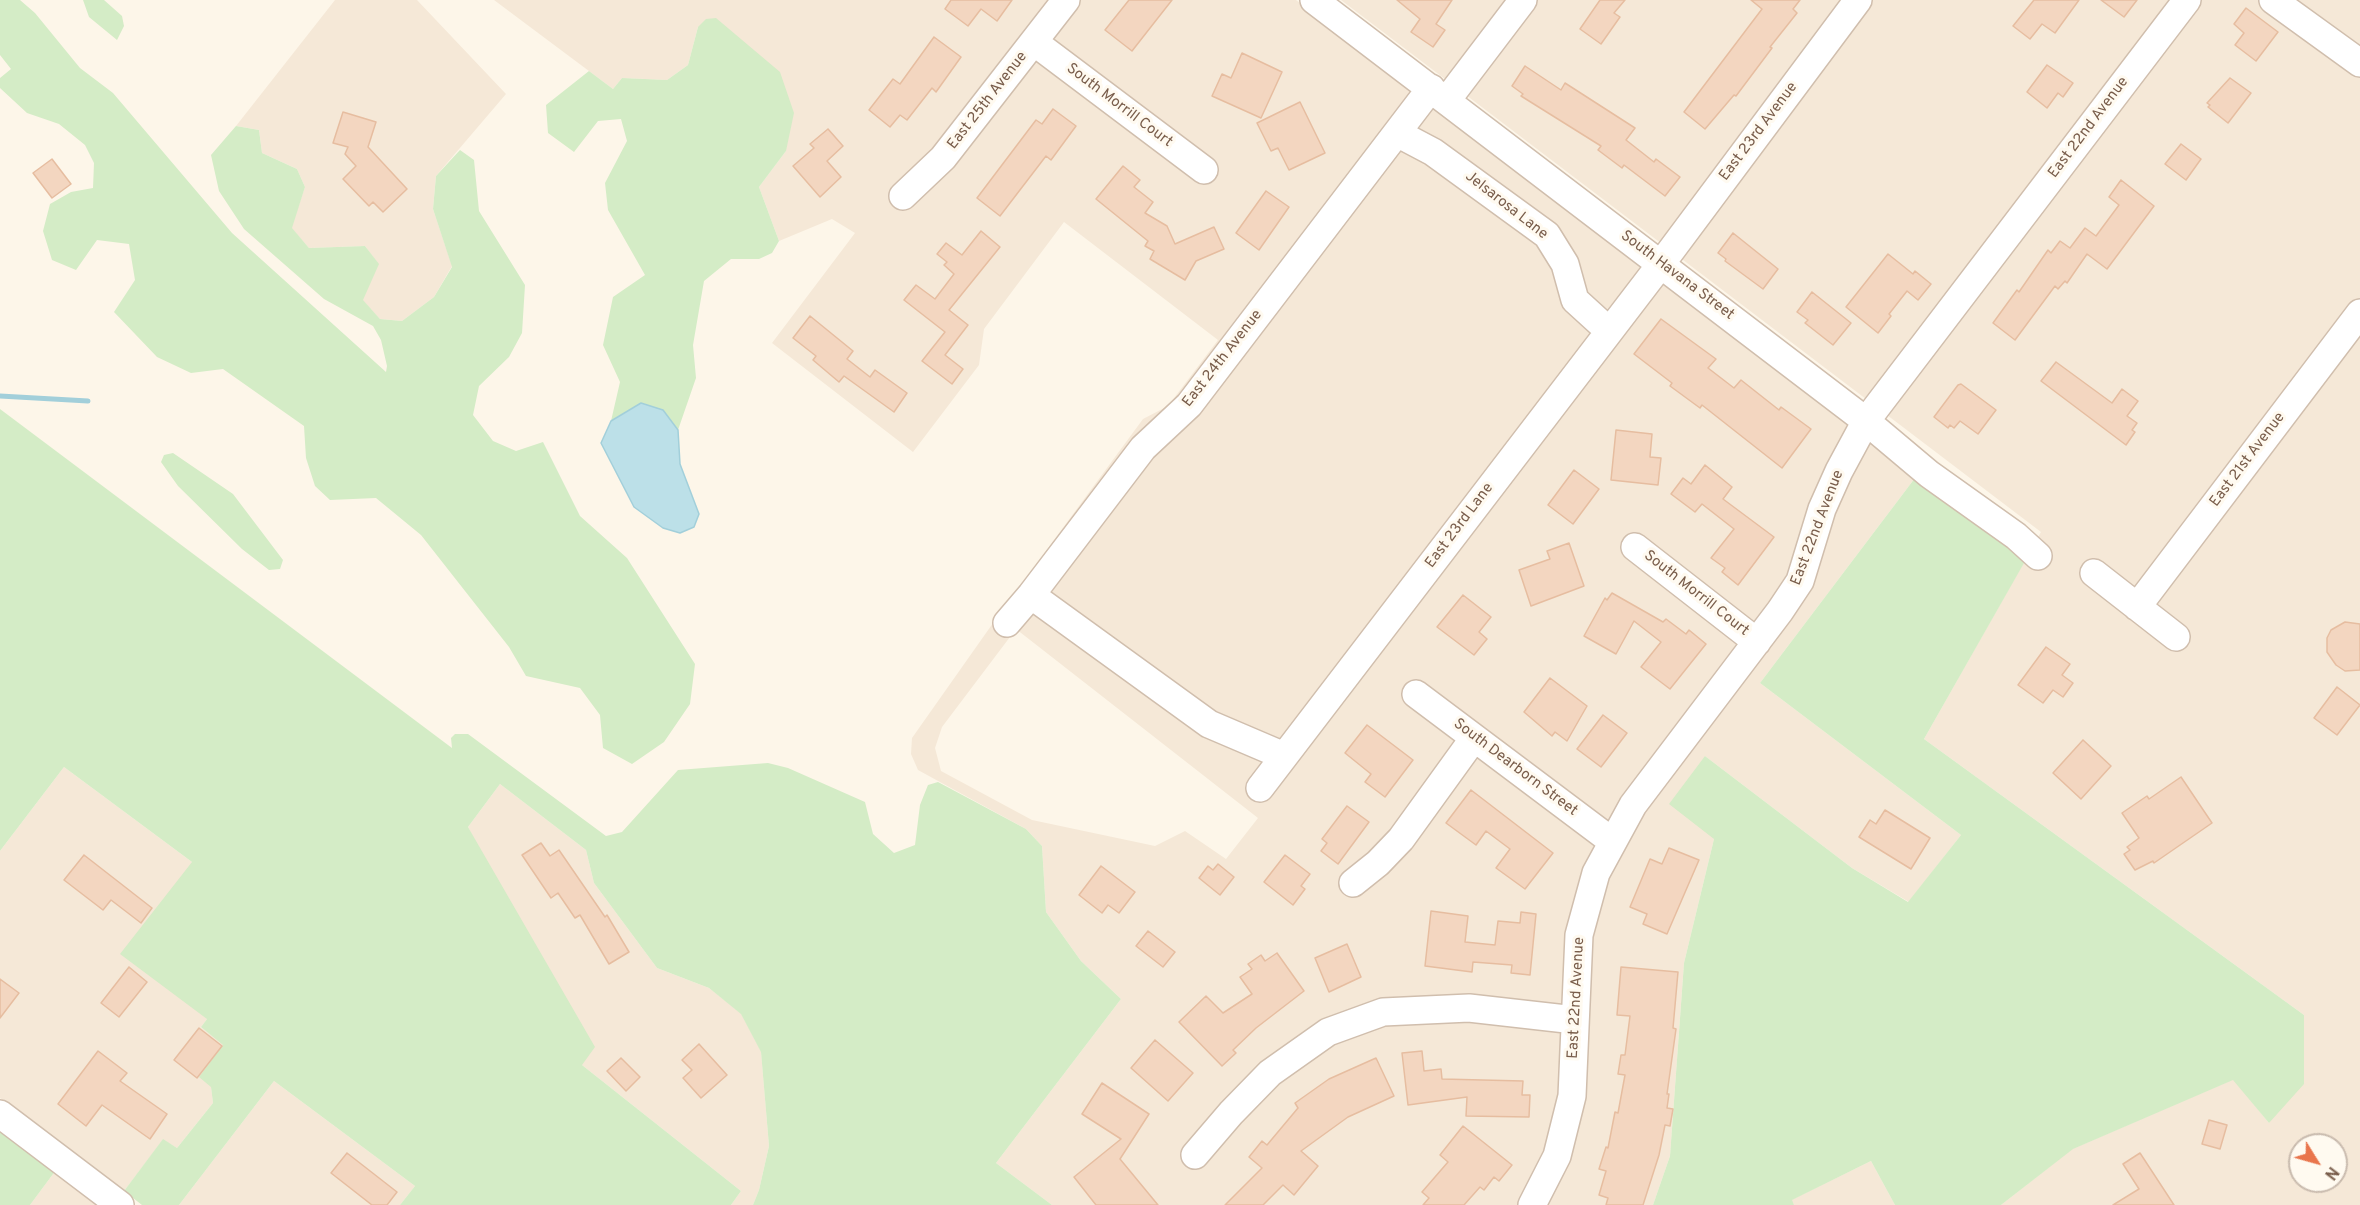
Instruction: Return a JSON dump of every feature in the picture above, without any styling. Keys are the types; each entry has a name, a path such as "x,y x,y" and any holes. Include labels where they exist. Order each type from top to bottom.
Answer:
{"street":[{"name":"East 25th Avenue","path":"903,196 943,158 1066,0"},
{"name":"South Havana Street","path":"1314,0 1866,421 1929,474 2016,536 2038,556"},
{"name":"East 24th Avenue","path":"1006,623 1031,595 1143,448 1189,405 1397,133 1439,94 1523,0"},
{"name":"East 23rd Avenue","path":"1661,264 1858,0"},
{"name":"East 22nd Avenue","path":"1532,1205 1557,1156 1572,1096 1580,935 1596,873 1634,805 1800,581 1822,509 1866,421 2187,0"},
{"path":"2272,0 2360,63"},
{"name":"South Morrill Court","path":"1034,42 1204,170"},
{"name":"Jelsarosa Lane","path":"1397,133 1433,152 1547,235 1565,264 1575,300 1609,331"},
{"name":"East 23rd Lane","path":"1260,788 1661,264"},
{"name":"East 21st Avenue","path":"2137,607 2360,313"},
{"name":"South Morrill Court","path":"1635,547 1757,642"},
{"path":"2094,573 2176,638"},
{"path":"1031,595 1209,724 1284,756"},
{"name":"South Dearborn Street","path":"1416,694 1613,842"},
{"path":"1353,883 1378,863 1401,839 1474,738"},
{"path":"1195,1155 1270,1073 1328,1032 1383,1012 1469,1008 1575,1020"},
{"path":"0,1114 120,1205"}],"shaded area":[{"path":"335,0 417,0 506,94 436,176 433,209 452,266 434,297 402,321 380,319 362,300 378,264 365,246 309,248 291,228 305,187 297,169 262,153 259,130 236,126"},
{"path":"494,0 1296,0 1918,474 1760,683 1961,835 1909,902 1852,868 1705,756 1714,839 1684,963 1670,1156 1653,1205 1052,1205 996,1163 1121,999 1081,961 1046,912 1042,846 1026,829 918,770 911,754 912,738 998,616 1143,419 1168,406 1218,340 1064,222 984,329 979,365 913,452 772,343 855,233 832,219 779,241 759,187 786,151 698,27 688,65 667,80 622,78 613,89","holes":["1016,629 1258,818 1226,859 1185,831 1155,846 1032,820 941,771 935,748 942,727"]},
{"path":"1341,0 2360,0 2360,1205 2001,1205 2072,1149 2234,1079 2269,1123 2304,1015 1924,739 2041,532"},
{"path":"64,767 192,862 207,1019 201,1027 224,1045 211,1087 213,1103 177,1148 163,1140 124,1191 0,1098 0,851"},
{"path":"500,784 586,850 594,883 657,968 709,988 741,1013 761,1051 769,1146 759,1190 753,1205 731,1205 741,1191 582,1065 468,827"},
{"path":"274,1081 415,1186 400,1205 179,1205"},
{"path":"1871,1161 1895,1205 1794,1205 1791,1200"},
{"path":"56,1170 103,1205 30,1205"}],"green space":[{"path":"0,0 20,0 35,13 80,68 113,93 232,233 386,372 387,366 381,340 373,326 324,299 244,229 219,191 211,155 236,126 259,130 262,153 297,169 305,187 292,228 309,248 365,246 379,264 363,300 380,319 402,321 434,297 452,267 433,209 436,176 460,150 474,160 479,211 525,285 522,333 509,357 479,386 473,415 493,441 516,451 543,442 580,516 627,558 695,664 690,704 664,742 632,764 603,748 600,715 580,688 526,676 509,647 421,535 376,498 330,500 315,486 306,458 304,426 223,369 191,373 157,357 114,312 135,280 129,244 97,240 76,270 52,260 43,231 50,204 71,192 93,188 94,163 85,145 59,124 27,113 0,88 0,78 11,69 0,55"},
{"path":"83,0 104,0 122,16 124,26 117,40 89,17"},
{"path":"716,18 780,72 794,113 786,151 759,187 779,241 772,253 759,259 731,259 704,281 693,345 696,378 678,430 663,410 641,403 611,421 620,382 603,345 613,297 645,275 608,210 605,183 627,141 621,119 598,121 574,152 548,133 546,105 589,71 613,89 622,78 667,80 688,65 698,27 706,19"},
{"path":"0,409 452,748 451,738 455,734 468,734 606,836 622,832 678,770 768,763 788,768 865,802 873,834 894,853 915,845 920,805 928,785 938,782 1026,829 1042,846 1046,912 1081,961 1121,999 996,1163 1052,1205 753,1205 759,1190 769,1146 761,1052 741,1014 709,988 657,968 594,883 586,850 500,784 468,827 595,1047 582,1065 741,1191 731,1205 400,1205 415,1186 274,1081 179,1205 142,1205 124,1191 163,1139 177,1148 213,1103 211,1087 199,1077 223,1045 201,1027 207,1019 120,954 192,862 64,767 0,851"},
{"path":"173,453 233,494 283,560 280,569 269,570 242,549 178,486 161,462 164,455"},
{"path":"1918,474 2028,556 1924,739 2304,1015 2304,1084 2269,1123 2233,1080 2073,1149 2001,1205 1895,1205 1871,1161 1792,1200 1794,1205 1653,1205 1670,1156 1684,963 1714,839 1669,804 1705,756 1852,868 1908,902 1961,835 1760,683"},
{"path":"0,1128 56,1170 30,1205 0,1205"}],"water":[{"path":"641,403 663,410 678,430 680,464 699,514 694,527 680,533 663,528 634,507 601,443 611,421"}],"building":[{"path":"951,0 1012,0 997,21 981,9 968,26 945,9"},
{"path":"1129,0 1172,0 1132,51 1105,30"},
{"path":"1397,0 1452,0 1436,24 1445,30 1433,47 1411,32 1420,19"},
{"path":"1600,0 1625,0 1614,13 1620,17 1601,44 1580,29"},
{"path":"1751,0 1800,0 1793,9 1797,13 1770,47 1772,48 1736,96 1734,95 1705,129 1684,112 1762,9"},
{"path":"2034,0 2079,0 2055,33 2042,24 2030,39 2013,26"},
{"path":"2101,0 2137,0 2124,17"},
{"path":"2246,8 2278,32 2256,61 2235,45 2244,33 2234,24"},
{"path":"934,37 961,57 936,92 932,88 907,120 900,115 890,127 869,110 893,79 900,84"},
{"path":"1242,53 1282,72 1261,118 1212,96 1222,74 1231,78"},
{"path":"2047,65 2073,83 2063,97 2058,93 2047,108 2027,92"},
{"path":"1525,66 1561,90 1565,83 1635,128 1626,140 1654,162 1656,159 1680,177 1665,196 1624,165 1622,168 1598,150 1601,146 1521,96 1523,94 1512,86"},
{"path":"2230,78 2251,93 2228,123 2208,107 2210,105 2207,103"},
{"path":"1300,102 1325,153 1289,170 1278,148 1271,151 1257,123"},
{"path":"1053,109 1076,126 1051,160 1046,156 1000,216 977,198 1036,120 1042,124"},
{"path":"343,112 376,122 368,147 407,189 383,212 373,202 369,206 343,179 356,166 345,154 348,147 333,143"},
{"path":"828,129 843,146 827,161 841,177 820,197 793,166 814,148 810,144"},
{"path":"2181,144 2201,159 2186,180 2165,164"},
{"path":"52,159 71,184 52,198 33,173"},
{"path":"1123,166 1140,180 1134,187 1153,202 1145,213 1167,226 1175,244 1214,227 1224,249 1196,261 1185,280 1150,259 1154,251 1145,246 1148,241 1096,199"},
{"path":"2121,180 2154,206 2107,269 2087,254 2067,283 2065,281 2058,289 2055,286 2015,340 1993,323 2017,290 2019,292 2048,250 2051,253 2060,241 2070,248 2085,228 2096,236 2119,205 2109,197"},
{"path":"1266,191 1289,207 1259,250 1236,233"},
{"path":"981,231 1000,247 949,310 968,325 945,355 963,369 952,384 922,361 945,332 904,300 916,285 935,299 954,274 944,265 947,262 937,254 946,243 962,255"},
{"path":"1733,233 1778,269 1763,289 1725,261 1726,259 1718,253"},
{"path":"1888,254 1913,274 1915,271 1931,284 1918,300 1907,291 1878,333 1846,307"},
{"path":"1812,292 1851,323 1833,345 1805,323 1808,320 1797,312"},
{"path":"810,316 853,351 847,359 870,377 875,370 907,393 894,412 844,376 839,382 813,360 816,356 793,338"},
{"path":"1661,319 1716,359 1708,368 1734,388 1741,380 1779,410 1781,407 1811,429 1782,468 1702,405 1700,408 1670,386 1672,383 1634,354"},
{"path":"2056,362 2112,403 2122,389 2138,401 2127,416 2137,423 2132,430 2135,432 2126,445 2041,381"},
{"path":"1961,384 1996,410 1978,434 1960,421 1954,428 1950,425 1948,428 1934,417"},
{"path":"1616,430 1652,434 1650,457 1661,458 1658,485 1611,480"},
{"path":"1705,465 1732,487 1723,499 1774,537 1738,585 1722,572 1725,568 1711,558 1734,529 1702,504 1695,512 1671,494 1683,478 1691,484"},
{"path":"1574,470 1599,489 1573,524 1548,505"},
{"path":"1569,543 1584,586 1531,606 1519,570 1550,559 1547,551"},
{"path":"1612,593 1663,622 1666,619 1686,634 1689,630 1706,644 1670,689 1641,667 1661,642 1634,621 1616,654 1584,636 1605,598 1607,600"},
{"path":"1463,595 1491,617 1479,632 1487,639 1474,655 1437,627"},
{"path":"2345,622 2360,624 2360,670 2345,671 2336,665 2327,652 2327,638 2331,630"},
{"path":"2046,647 2070,664 2062,675 2073,683 2063,697 2053,690 2043,703 2018,685"},
{"path":"1550,678 1587,706 1567,741 1555,732 1552,736 1524,712"},
{"path":"2337,687 2360,705 2337,735 2314,718"},
{"path":"1603,715 1627,733 1601,767 1577,749"},
{"path":"1367,725 1413,760 1385,797 1365,782 1371,774 1345,753"},
{"path":"2083,740 2111,766 2081,799 2053,773"},
{"path":"2181,777 2212,823 2154,863 2153,861 2135,870 2124,854 2130,850 2127,847 2139,838 2122,813 2147,796 2149,799"},
{"path":"1471,790 1553,853 1525,889 1496,868 1510,849 1486,831 1476,845 1446,823"},
{"path":"1347,806 1369,822 1338,864 1321,851 1327,843 1322,839"},
{"path":"1885,810 1930,838 1911,869 1859,837 1870,820 1876,824"},
{"path":"541,843 550,856 559,850 605,917 607,915 629,952 609,964 580,915 575,918 558,893 551,898 522,855"},
{"path":"1669,848 1699,860 1667,934 1643,924 1647,914 1630,907 1650,859 1662,864"},
{"path":"84,855 152,908 141,923 111,900 103,910 64,880"},
{"path":"1285,855 1310,874 1301,886 1305,889 1293,905 1264,882"},
{"path":"1218,864 1234,877 1220,895 1199,878 1208,866 1213,870"},
{"path":"1101,866 1135,892 1119,913 1108,905 1102,913 1079,895"},
{"path":"1431,911 1468,916 1465,942 1495,945 1498,921 1520,923 1521,912 1536,914 1530,975 1511,973 1512,965 1473,962 1472,972 1425,966"},
{"path":"1148,931 1175,952 1163,967 1136,946"},
{"path":"1347,944 1361,977 1329,992 1315,958"},
{"path":"1277,953 1304,991 1256,1028 1233,1050 1236,1053 1222,1066 1179,1022 1206,996 1223,1013 1252,994 1240,977 1252,969 1248,964 1261,955 1265,961"},
{"path":"129,967 147,982 119,1017 101,1003"},
{"path":"1621,967 1678,972 1673,1028 1676,1029 1667,1094 1669,1094 1667,1108 1673,1109 1670,1126 1665,1125 1659,1155 1643,1205 1606,1205 1608,1198 1599,1195 1606,1171 1599,1169 1606,1147 1608,1148 1615,1112 1618,1113 1625,1075 1618,1074 1621,1055 1625,1055 1630,1016 1617,1015"},
{"path":"0,979 19,993 0,1018"},
{"path":"199,1028 222,1046 197,1078 174,1060"},
{"path":"1155,1040 1193,1073 1168,1101 1131,1068"},
{"path":"699,1044 727,1075 701,1098 683,1078 692,1070 682,1060"},
{"path":"98,1051 127,1073 120,1081 167,1114 150,1139 102,1105 86,1126 58,1104"},
{"path":"1422,1051 1424,1071 1441,1069 1442,1079 1523,1081 1522,1095 1530,1095 1529,1117 1466,1116 1467,1097 1408,1105 1402,1053"},
{"path":"621,1058 640,1077 626,1091 607,1071"},
{"path":"1376,1058 1394,1096 1348,1117 1301,1151 1318,1166 1294,1195 1283,1185 1263,1205 1225,1205 1262,1168 1249,1157 1262,1141 1267,1145 1298,1108 1295,1103 1329,1079"},
{"path":"1102,1083 1149,1114 1120,1159 1158,1205 1096,1205 1074,1177 1121,1139 1082,1114"},
{"path":"2209,1120 2227,1125 2220,1149 2202,1144"},
{"path":"1463,1126 1512,1165 1499,1181 1494,1177 1484,1190 1480,1187 1464,1205 1423,1205 1429,1198 1422,1192 1448,1162 1440,1155"},
{"path":"347,1153 397,1192 387,1205 372,1205 331,1173"},
{"path":"2140,1153 2174,1205 2113,1205 2139,1189 2123,1164"}],"waterway":[{"path":"0,396 88,401"}]}
